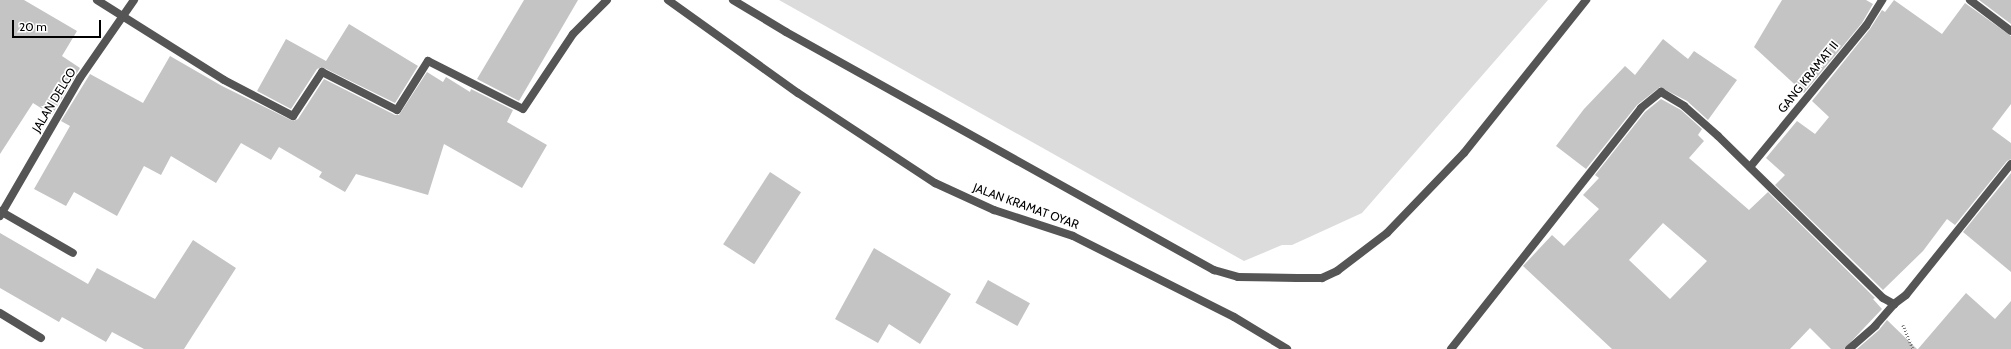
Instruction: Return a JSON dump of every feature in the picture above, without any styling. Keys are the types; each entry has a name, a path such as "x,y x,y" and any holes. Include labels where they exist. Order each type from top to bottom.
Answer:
{"street":[{"path":"97,0 123,18 224,80 290,116 296,114 322,72 397,110 428,61 523,109 573,34 607,0"},
{"name":"JALAN DELCO","path":"1,213 80,78 123,18 134,0"},
{"name":"JALAN KRAMAT OYAR","path":"668,0 798,93 936,183 994,210 1073,236 1234,317 1287,349"},
{"path":"733,0 786,32 1214,270 1238,277 1322,278 1337,271 1387,233 1464,153 1586,0"},
{"name":"GANG KRAMAT II","path":"1750,167 1866,26 1882,0"},
{"path":"1970,0 2011,31"},
{"path":"1451,349 1612,143 1655,94 1661,92 1684,106 1750,167 1883,298 1894,304"},
{"path":"1849,349 1875,326 1894,304 1906,295 2011,164"},
{"path":"1,213 73,253"},
{"path":"0,313 41,338"}],"path":[{"path":"1894,304 1914,349"}],"shaded area":[{"path":"779,0 1548,0 1362,213 1292,245 1282,245 1244,261"}],"building":[{"path":"0,0 24,0 77,31 62,56 80,68 52,115 33,103 0,154"},
{"path":"524,0 578,0 519,101 477,79"},
{"path":"1782,0 1866,0 1873,4 1862,23 1804,93 1754,47"},
{"path":"1894,0 1942,34 1965,3 2011,36 2011,104 1992,129 2011,143 2011,159 2007,161 1955,225 1947,219 1923,251 1883,290 1775,185 1785,175 1766,158 1797,121 1815,134 1829,117 1812,101 1870,29 1882,10 1885,12"},
{"path":"1979,0 2011,0 2011,24"},
{"path":"349,24 418,66 395,103 322,67 317,69 291,109 257,91 286,39 326,61"},
{"path":"1663,39 1688,59 1694,51 1737,80 1708,120 1687,101 1660,87 1637,105 1586,169 1556,146 1584,109 1625,66 1635,75"},
{"path":"170,56 222,86 293,121 298,119 324,79 395,115 399,115 427,72 443,82 446,77 470,92 471,89 513,110 507,122 547,145 522,188 444,144 428,195 356,174 345,192 319,177 322,172 279,147 271,160 241,143 216,183 171,156 161,175 144,166 117,216 74,192 66,206 34,189 70,126 61,121 90,74 143,103"},
{"path":"1661,99 1681,110 1702,129 1698,135 1704,141 1689,158 1749,210 1768,192 1875,298 1873,299 1882,309 1844,349 1831,349 1810,328 1790,349 1612,349 1523,266 1552,235 1564,246 1599,209 1583,195 1599,178 1595,175 1645,112","holes":["1663,223 1707,261 1670,299 1629,260"]},
{"path":"770,172 801,192 754,264 723,244"},
{"path":"2011,173 2011,272 1963,232"},
{"path":"0,233 88,284 97,268 155,299 193,240 236,268 184,349 144,349 112,332 106,342 62,317 59,322 0,288"},
{"path":"874,248 951,294 920,344 889,324 878,343 835,319"},
{"path":"988,280 1030,303 1017,326 975,303"},
{"path":"1966,293 1995,319 2011,301 2011,349 1918,349"},
{"path":"1887,320 1917,349 1857,349 1879,330"}]}
